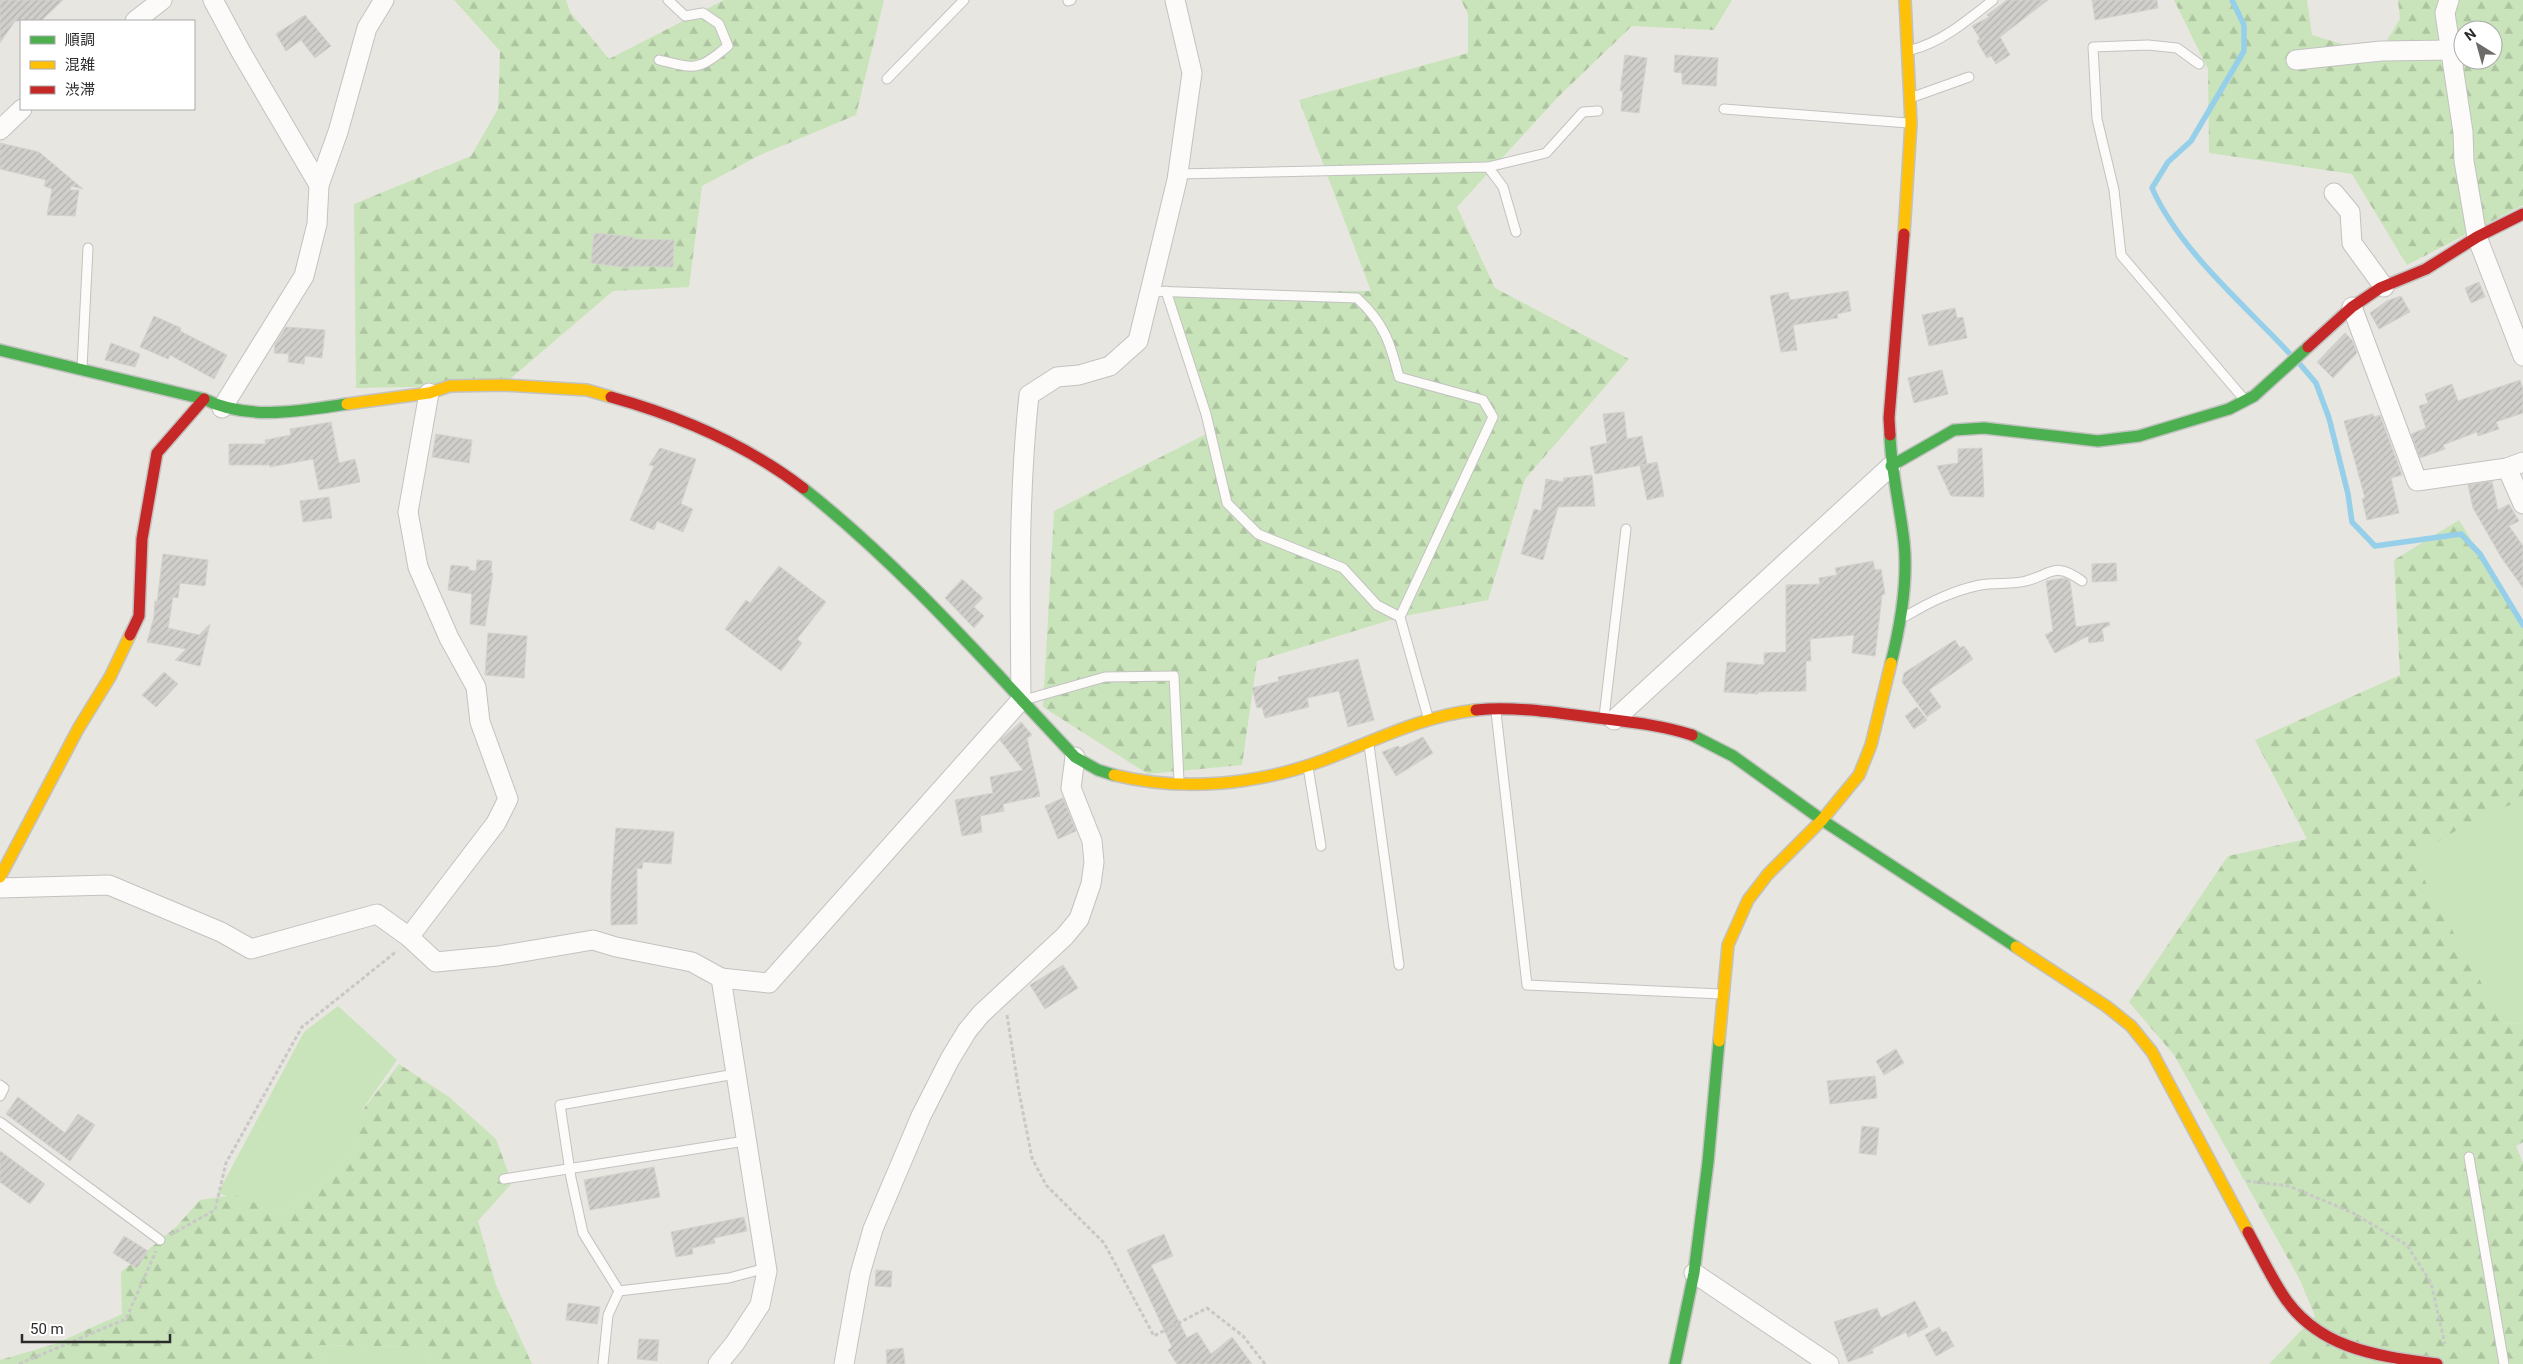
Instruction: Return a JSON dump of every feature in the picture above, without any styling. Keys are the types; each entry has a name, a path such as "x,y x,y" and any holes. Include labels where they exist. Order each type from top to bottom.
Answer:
{"street":[{"path":"136,20 162,0"},
{"path":"214,0 241,52 319,185"},
{"path":"222,408 304,276 317,224 319,185 338,132 367,28 384,0"},
{"path":"0,888 108,885 221,932 251,950 378,914 409,937 436,962 498,956 593,940 616,947 692,962 721,978 769,983 1021,700 1020,525 1023,450 1029,395 1056,377 1079,375 1110,366 1138,341 1158,291 1178,174 1192,73 1175,0"},
{"path":"1675,1364 1694,1273 1708,1162 1722,994 1728,946 1748,900 1768,874 1822,820 1859,775 1871,745 1901,619 1904,543 1891,466 1889,418 1901,288 1911,123 1905,0"},
{"path":"2449,0 2445,13 2463,132 2464,161 2477,237 2523,356"},
{"path":"2296,60 2381,51 2451,50"},
{"path":"0,130 21,110"},
{"path":"2334,192 2350,212 2352,243 2384,287"},
{"path":"1609,719 1891,466 1954,430 1984,428 2098,441 2139,436 2230,408 2254,396 2352,307 2384,287 2426,269 2477,237 2523,214"},
{"path":"2352,307 2417,481 2515,465 2523,504"},
{"path":"0,350 204,398 222,408 282,413 429,393 450,386 504,385 587,390 654,409 733,444 787,476 837,515 912,584 1075,757 1104,772 1143,780 1179,784 1228,784 1307,766 1440,716 1496,709 1525,709 1669,727 1696,736 1732,753 1822,820 2106,1006 2130,1026 2152,1052 2281,1293 2301,1318 2316,1331 2335,1342 2363,1353 2437,1364"},
{"path":"409,937 496,823 508,799 480,722 476,687 449,638 418,567 408,512 429,393"},
{"path":"0,877 78,728 110,677 138,616 142,539 157,453 204,398"},
{"path":"844,1364 860,1274 873,1229 921,1116 967,1031 981,1014 1004,995 1065,936 1079,918 1091,884 1094,862 1092,841 1071,788 1075,757"},
{"path":"718,1364 736,1343 760,1305 766,1268 721,978"},
{"path":"1694,1273 1829,1364"}],"lane":[{"path":"659,60 693,68 712,59 728,46 720,24 703,13 685,16 668,0"},
{"path":"887,79 964,0"},
{"path":"1908,51 1925,46 1947,33 1993,0"},
{"path":"2198,64 2176,48 2148,45 2093,47 2097,119 2114,190 2121,255 2245,401"},
{"path":"1911,98 1969,77"},
{"path":"1724,109 1911,123"},
{"path":"1178,174 1488,167 1546,153 1583,112 1598,111"},
{"path":"1488,167 1502,187 1516,232"},
{"path":"82,368 88,248"},
{"path":"1400,617 1377,606 1343,568 1258,534 1228,503 1206,414 1158,291 1357,298 1375,315 1391,346 1399,377 1483,400 1493,417 1400,617 1428,720"},
{"path":"1609,719 1626,529"},
{"path":"1901,619 1943,595 1981,585 2025,582 2051,570 2068,571 2082,581"},
{"path":"1021,700 1105,677 1174,676 1179,784"},
{"path":"1496,709 1527,985 1722,994"},
{"path":"1369,742 1399,965"},
{"path":"1307,766 1321,846"},
{"path":"619,1291 583,1233 570,1170 560,1105 735,1074"},
{"path":"0,1085 4,1088 0,1096"},
{"path":"0,1122 160,1240"},
{"path":"504,1179 570,1170 745,1140"},
{"path":"2470,1157 2504,1364"},
{"path":"619,1291 729,1278 766,1268"},
{"path":"603,1364 608,1315 619,1291"}],"path":[{"path":"20,1364 126,1319 160,1240 215,1210 226,1163 302,1027 392,956 409,937"},
{"path":"1004,995 1019,1092 1032,1158 1046,1185 1104,1243 1154,1336 1207,1308 1243,1336 1265,1364"},
{"path":"2220,1178 2290,1186 2353,1213 2406,1245 2431,1283 2446,1346"}],"green space":[{"path":"454,0 566,0 570,12 609,59 724,0 884,0 856,115 760,155 702,186 689,287 613,291 503,385 356,388 354,204 471,156 498,109 500,51"},
{"path":"1461,0 1732,0 1714,30 1632,26 1559,96 1457,207 1495,288 1629,359 1525,479 1488,600 1400,617 1257,661 1242,765 1148,774 1043,707 1054,511 1210,432 1166,291 1371,291 1299,100 1468,53 1468,14"},
{"path":"2174,0 2307,0 2312,35 2378,55 2400,19 2398,0 2523,0 2523,205 2407,265 2352,174 2209,153 2208,69"},
{"path":"2459,520 2523,625 2523,800 2477,818 2412,857 2504,1024 2523,1023 2523,1142 2516,1146 2523,1163 2523,1364 2269,1364 2315,1316 2300,1280 2174,1055 2129,1002 2228,856 2307,839 2255,740 2400,675 2394,560"},
{"path":"2523,797 2523,1023 2504,1024 2396,852"},
{"path":"338,1006 397,1060 360,1113 356,1146 329,1180 282,1213 218,1193 304,1032"},
{"path":"399,1064 449,1097 496,1139 512,1183 478,1221 496,1285 532,1364 429,1364 415,1347 316,1345 324,1364 0,1364 0,1360 55,1344 122,1314 121,1272 176,1227 200,1200 235,1195 282,1213 329,1180 356,1146 357,1117"},
{"path":"315,1345 415,1347 429,1364 324,1364"}],"building":[{"path":"0,0 63,0 42,20 15,21 0,43"},
{"path":"2007,0 2048,0 2000,37 2010,55 1996,64 1991,56 1987,58 1977,41 1980,39 1972,26 1989,17 1987,15"},
{"path":"2092,0 2157,0 2158,8 2095,20"},
{"path":"305,15 331,46 315,58 301,40 286,51 276,34"},
{"path":"1625,55 1647,58 1639,113 1621,111 1623,91 1620,91"},
{"path":"1675,55 1718,58 1716,86 1682,84 1682,73 1674,72"},
{"path":"0,143 39,152 83,189 71,186 70,190 79,190 75,216 47,215 52,189 44,186 46,180 0,169"},
{"path":"594,233 633,237 633,239 674,240 673,267 630,266 629,268 591,263"},
{"path":"2479,282 2485,297 2471,303 2465,288"},
{"path":"1848,291 1851,311 1837,314 1838,318 1793,325 1797,350 1781,352 1770,296 1788,292 1790,300"},
{"path":"2401,296 2410,312 2379,329 2370,313 2387,301"},
{"path":"1955,308 1957,318 1963,317 1967,338 1929,346 1922,315"},
{"path":"154,316 181,328 180,331 227,355 214,379 170,355 168,359 140,347"},
{"path":"286,327 325,330 322,358 305,356 304,364 288,362 289,354 274,353 275,344"},
{"path":"2345,333 2352,340 2357,353 2333,378 2317,362"},
{"path":"111,343 140,354 135,367 105,360"},
{"path":"1942,370 1948,394 1914,403 1908,378"},
{"path":"2520,380 2523,389 2523,413 2496,422 2499,429 2478,436 2477,432 2443,445 2445,449 2420,458 2411,434 2426,428 2419,406 2428,403 2425,394 2452,384 2458,401"},
{"path":"1624,412 1627,439 1642,436 1647,464 1595,474 1590,447 1607,443 1603,414"},
{"path":"2373,414 2374,417 2380,415 2402,475 2391,478 2399,513 2367,520 2362,499 2365,498 2344,421"},
{"path":"331,422 339,463 355,459 360,482 319,490 313,459 270,467 270,465 229,465 229,444 266,444 265,440 291,435 290,429"},
{"path":"436,434 472,440 469,463 432,457"},
{"path":"660,448 696,459 681,504 693,509 683,532 657,521 654,530 630,520 654,466 649,465"},
{"path":"1982,448 1984,497 1951,496 1937,466 1958,463 1958,449"},
{"path":"1657,462 1664,496 1647,500 1640,466"},
{"path":"1592,475 1595,506 1558,507 1543,560 1521,554 1534,509 1541,511 1546,479 1563,482 1564,478"},
{"path":"2492,481 2498,510 2509,504 2519,521 2509,526 2523,546 2523,588 2501,557 2473,508 2468,485"},
{"path":"329,497 332,518 303,522 300,501"},
{"path":"163,554 208,560 205,586 180,583 178,598 173,597 168,628 199,635 210,624 200,666 175,660 186,649 147,642 154,617 155,601 157,602"},
{"path":"477,560 492,561 491,573 493,573 485,626 470,624 472,594 448,590 451,565 469,567 469,570 476,571"},
{"path":"1873,561 1875,570 1881,569 1885,594 1882,595 1875,656 1852,653 1854,635 1810,639 1811,661 1806,661 1806,691 1758,692 1758,694 1724,692 1727,662 1764,665 1764,653 1786,652 1786,585 1820,584 1819,578 1837,575 1835,568"},
{"path":"2116,563 2117,581 2092,582 2092,564"},
{"path":"779,566 826,602 797,639 802,643 781,671 725,629 746,600 750,603"},
{"path":"2065,578 2070,581 2076,627 2109,622 2110,625 2102,629 2104,641 2089,643 2088,636 2055,653 2045,635 2053,631 2046,581"},
{"path":"962,579 983,598 974,607 984,616 974,628 945,598"},
{"path":"488,633 527,636 524,678 485,675"},
{"path":"1955,640 1960,648 1964,646 1973,659 1929,690 1941,707 1927,717 1902,682 1904,673"},
{"path":"1358,659 1374,720 1348,727 1339,691 1307,698 1309,707 1265,718 1262,707 1257,708 1252,688 1279,681 1278,677"},
{"path":"164,672 178,684 156,707 142,695"},
{"path":"1917,707 1927,720 1914,729 1905,716"},
{"path":"1021,722 1032,735 1027,738 1040,796 1003,804 1004,811 980,816 982,832 962,836 955,800 993,793 990,777 1023,770 1000,740"},
{"path":"1423,737 1433,753 1396,776 1382,752 1398,746 1400,748"},
{"path":"1063,798 1076,831 1058,839 1045,806"},
{"path":"616,828 674,832 671,864 643,862 642,869 637,868 637,924 611,925 611,891"},
{"path":"1063,965 1078,988 1045,1009 1030,985"},
{"path":"1896,1049 1904,1063 1884,1075 1876,1061"},
{"path":"1875,1076 1877,1098 1830,1104 1827,1081"},
{"path":"18,1097 65,1133 78,1114 95,1125 70,1161 6,1114"},
{"path":"1862,1126 1879,1128 1876,1155 1859,1153"},
{"path":"0,1151 45,1184 30,1204 0,1182"},
{"path":"654,1167 660,1197 590,1210 584,1180"},
{"path":"744,1217 747,1231 714,1238 715,1243 692,1248 693,1254 676,1257 671,1232"},
{"path":"1164,1234 1173,1256 1151,1265 1187,1338 1197,1332 1211,1354 1232,1337 1252,1364 1177,1364 1168,1350 1172,1347 1127,1250"},
{"path":"124,1236 148,1251 137,1268 113,1253"},
{"path":"876,1270 892,1271 891,1287 875,1286"},
{"path":"1915,1301 1928,1327 1908,1337 1906,1332 1872,1349 1873,1353 1848,1362 1834,1322 1877,1308 1881,1318"},
{"path":"568,1303 600,1307 597,1324 566,1320"},
{"path":"1939,1327 1943,1333 1946,1331 1954,1346 1936,1356 1925,1335"},
{"path":"639,1339 659,1340 657,1361 637,1359"},
{"path":"903,1348 905,1364 887,1364 886,1350"}],"waterway":[{"path":"2232,0 2244,25 2244,51 2191,141 2168,162 2152,188 2179,234 2196,255 2291,355"},
{"path":"2299,363 2316,383 2329,418 2348,494 2352,522 2375,546 2461,534 2480,554 2523,625"}],"traffic: fast":[{"path":"1891,466 1954,430 1984,428 2098,441 2139,436 2229,409 2254,396 2308,347"},
{"path":"0,350 204,399 238,410 256,412 293,411 347,404"},
{"path":"1890,435 1905,556 1902,603 1891,663"},
{"path":"803,488 840,518 910,584 977,652 1075,757 1098,770 1114,775"},
{"path":"1692,735 1733,756 1825,822 2016,947"},
{"path":"1675,1364 1694,1273 1708,1162 1719,1041"}],"traffic: slow":[{"path":"1904,234 1911,123 1905,0"},
{"path":"347,404 429,393 450,386 503,385 587,390 611,397"},
{"path":"0,877 78,729 110,677 130,635"},
{"path":"1719,1041 1728,945 1748,900 1768,874 1822,820 1859,775 1871,745 1891,663"},
{"path":"1114,775 1166,783 1220,783 1246,780 1299,769 1417,723 1476,710"},
{"path":"2016,947 2106,1006 2131,1026 2152,1052 2248,1232"}],"traffic: jam":[{"path":"2308,347 2352,307 2380,288 2426,269 2477,237 2523,214"},
{"path":"1890,435 1889,418 1904,234"},
{"path":"611,397 662,413 736,445 803,488"},
{"path":"130,635 139,616 142,539 157,453 204,399"},
{"path":"1476,710 1521,709 1552,712 1645,724 1692,735"},
{"path":"2248,1232 2281,1292 2295,1311 2312,1326 2330,1338 2371,1353 2437,1364"}]}
